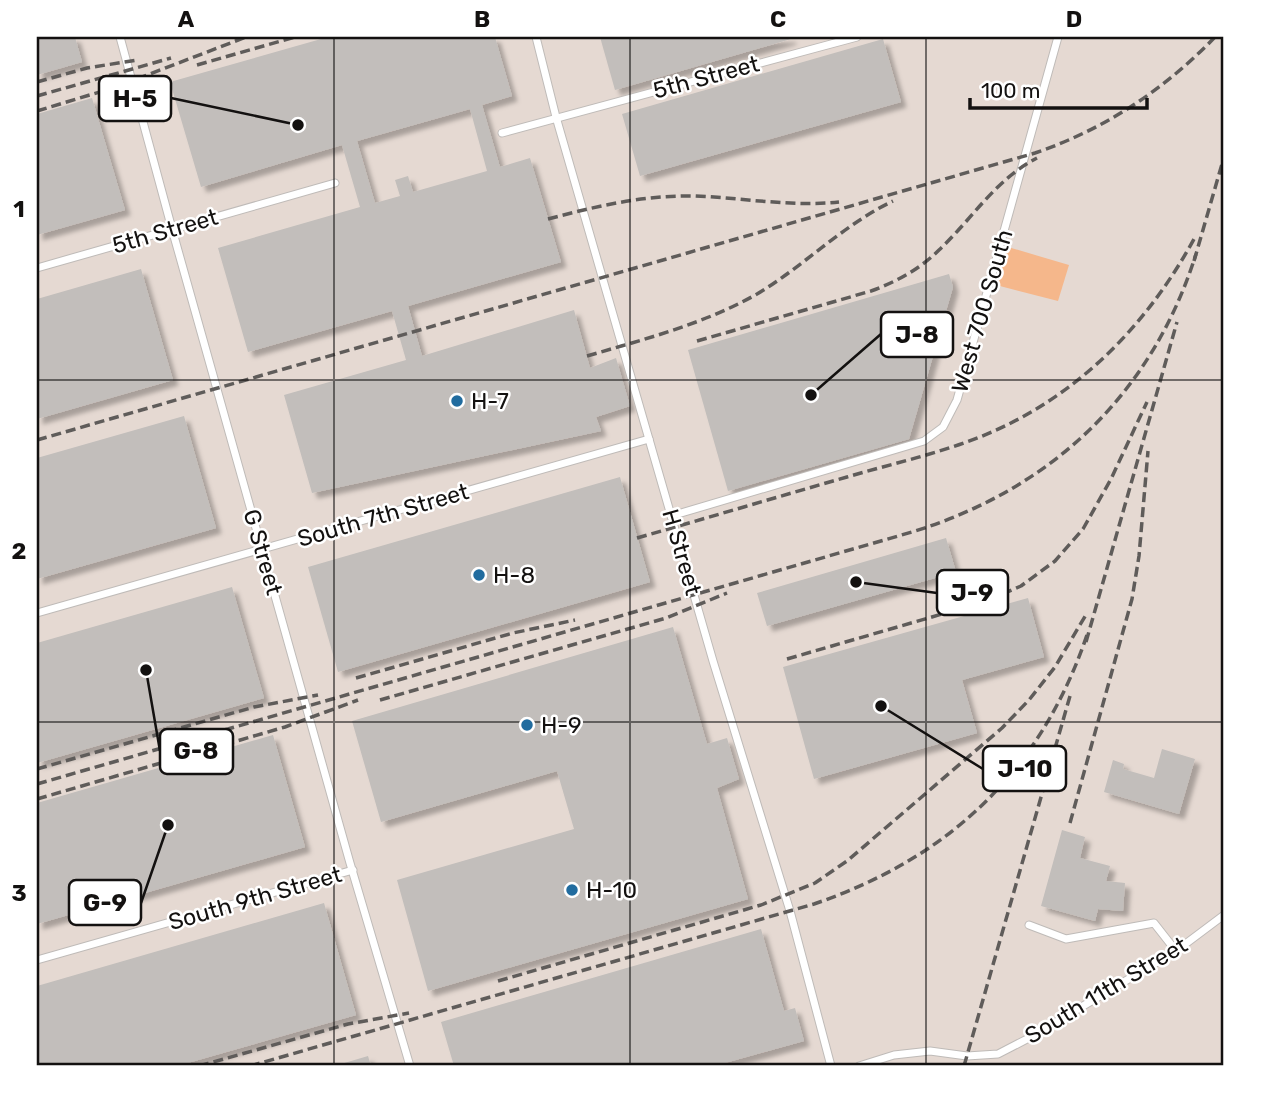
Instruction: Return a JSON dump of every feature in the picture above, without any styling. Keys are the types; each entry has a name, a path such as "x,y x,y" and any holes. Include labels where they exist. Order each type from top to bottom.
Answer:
{"lane":[{"name":"G Street","path":"120,37 352,870 410,1066"},
{"name":"H Street","path":"536,37 556,117 671,516 790,911 831,1066"},
{"name":"5th Street","path":"502,133 856,37"},
{"name":"West 700 South","path":"671,516 924,441 943,427 957,400 1058,37"},
{"name":"5th Street","path":"37,268 335,183"},
{"name":"South 7th Street","path":"37,613 649,439"},
{"name":"South 9th Street","path":"37,960 352,870"},
{"name":"South 11th Street","path":"859,1066 894,1055 930,1051 967,1056 998,1054 1176,951 1224,915"},
{"path":"1029,925 1066,939 1154,923 1176,951"}],"shaded area":[{"path":"37,37 1224,37 1224,1066 37,1066"},
{"path":"1008,247 1069,265 1058,301 996,285"}],"building":[{"path":"37,37 75,37 82,62 37,75"},
{"path":"328,37 495,37 512,96 482,105 500,167 530,158 561,262 408,306 422,356 574,310 590,368 616,358 630,406 596,417 601,431 312,493 284,395 406,360 392,311 248,352 218,248 360,207 342,145 201,187 170,82","holes":["470,109 487,171 413,192 408,176 395,180 400,196 375,203 357,141"]},
{"path":"600,37 791,37 791,39 615,90"},
{"path":"883,39 901,102 640,176 622,114"},
{"path":"92,98 125,210 37,235 37,114"},
{"path":"141,269 173,380 37,419 37,299"},
{"path":"949,274 953,287 909,439 728,491 688,350"},
{"path":"184,416 216,528 37,579 37,458"},
{"name":"H-8","path":"620,477 650,582 338,672 308,567"},
{"path":"946,538 956,572 767,626 757,593"},
{"path":"232,587 264,698 37,763 37,643"},
{"path":"1028,598 1044,657 962,680 977,733 814,779 783,667"},
{"path":"673,627 707,744 727,738 739,779 717,788 748,899 428,991 397,880 574,829 557,771 381,822 352,721"},
{"path":"273,735 305,847 37,924 37,803"},
{"path":"1162,749 1195,759 1179,814 1104,792 1113,760 1124,764 1123,769 1154,778"},
{"path":"1062,830 1085,837 1080,858 1110,866 1106,881 1125,883 1123,911 1098,909 1095,921 1041,906"},
{"path":"324,903 356,1015 177,1066 37,1066 37,986"},
{"path":"761,929 784,1011 795,1008 804,1041 714,1066 454,1066 441,1022"},
{"path":"368,1056 371,1066 341,1064"}],"railway":[{"path":"37,111 116,87 246,37"},
{"path":"197,65 295,37"},
{"path":"37,440 1035,153 1085,132 1132,106 1175,74 1215,37"},
{"path":"37,96 171,58"},
{"path":"37,82 87,68 137,60"},
{"path":"1194,261 1224,157"},
{"path":"697,341 871,291 898,279 932,257 996,188 1037,158"},
{"path":"548,219 621,202 657,197 695,196 785,203 839,202"},
{"path":"587,356 674,330 737,305 774,283 857,222 893,201"},
{"path":"637,538 947,449 1015,421 1077,381 1105,357 1154,302 1194,239"},
{"path":"37,784 912,532 963,513 1009,490 1052,462 1090,429 1124,392 1153,350 1177,304 1196,254"},
{"path":"1086,642 1177,322"},
{"path":"787,659 987,601 1021,586 1055,561 1083,529 1111,479 1147,402"},
{"path":"1070,823 1132,599 1139,556 1148,451"},
{"path":"380,700 666,618 727,593"},
{"path":"498,981 761,905 815,883 847,861 1002,728 1055,667 1087,613"},
{"path":"356,678 513,633 575,620"},
{"path":"250,1066 814,904 863,884 908,861 949,834 985,802 1017,766 1045,726 1069,681 1088,632"},
{"path":"37,769 254,707 318,695"},
{"path":"964,1066 1070,696"},
{"path":"37,799 285,727 358,700"},
{"path":"199,1066 348,1024 409,1013"}],"place":[{"name":"H-5","path":"298,125"},
{"name":"J-8","path":"811,395"},
{"name":"H-7","path":"457,401"},
{"name":"H-8","path":"479,575"},
{"name":"J-9","path":"856,582"},
{"name":"G-8","path":"146,670"},
{"name":"J-10","path":"881,706"},
{"name":"H-9","path":"527,725"},
{"name":"G-9","path":"168,825"},
{"name":"H-10","path":"572,890"}]}
